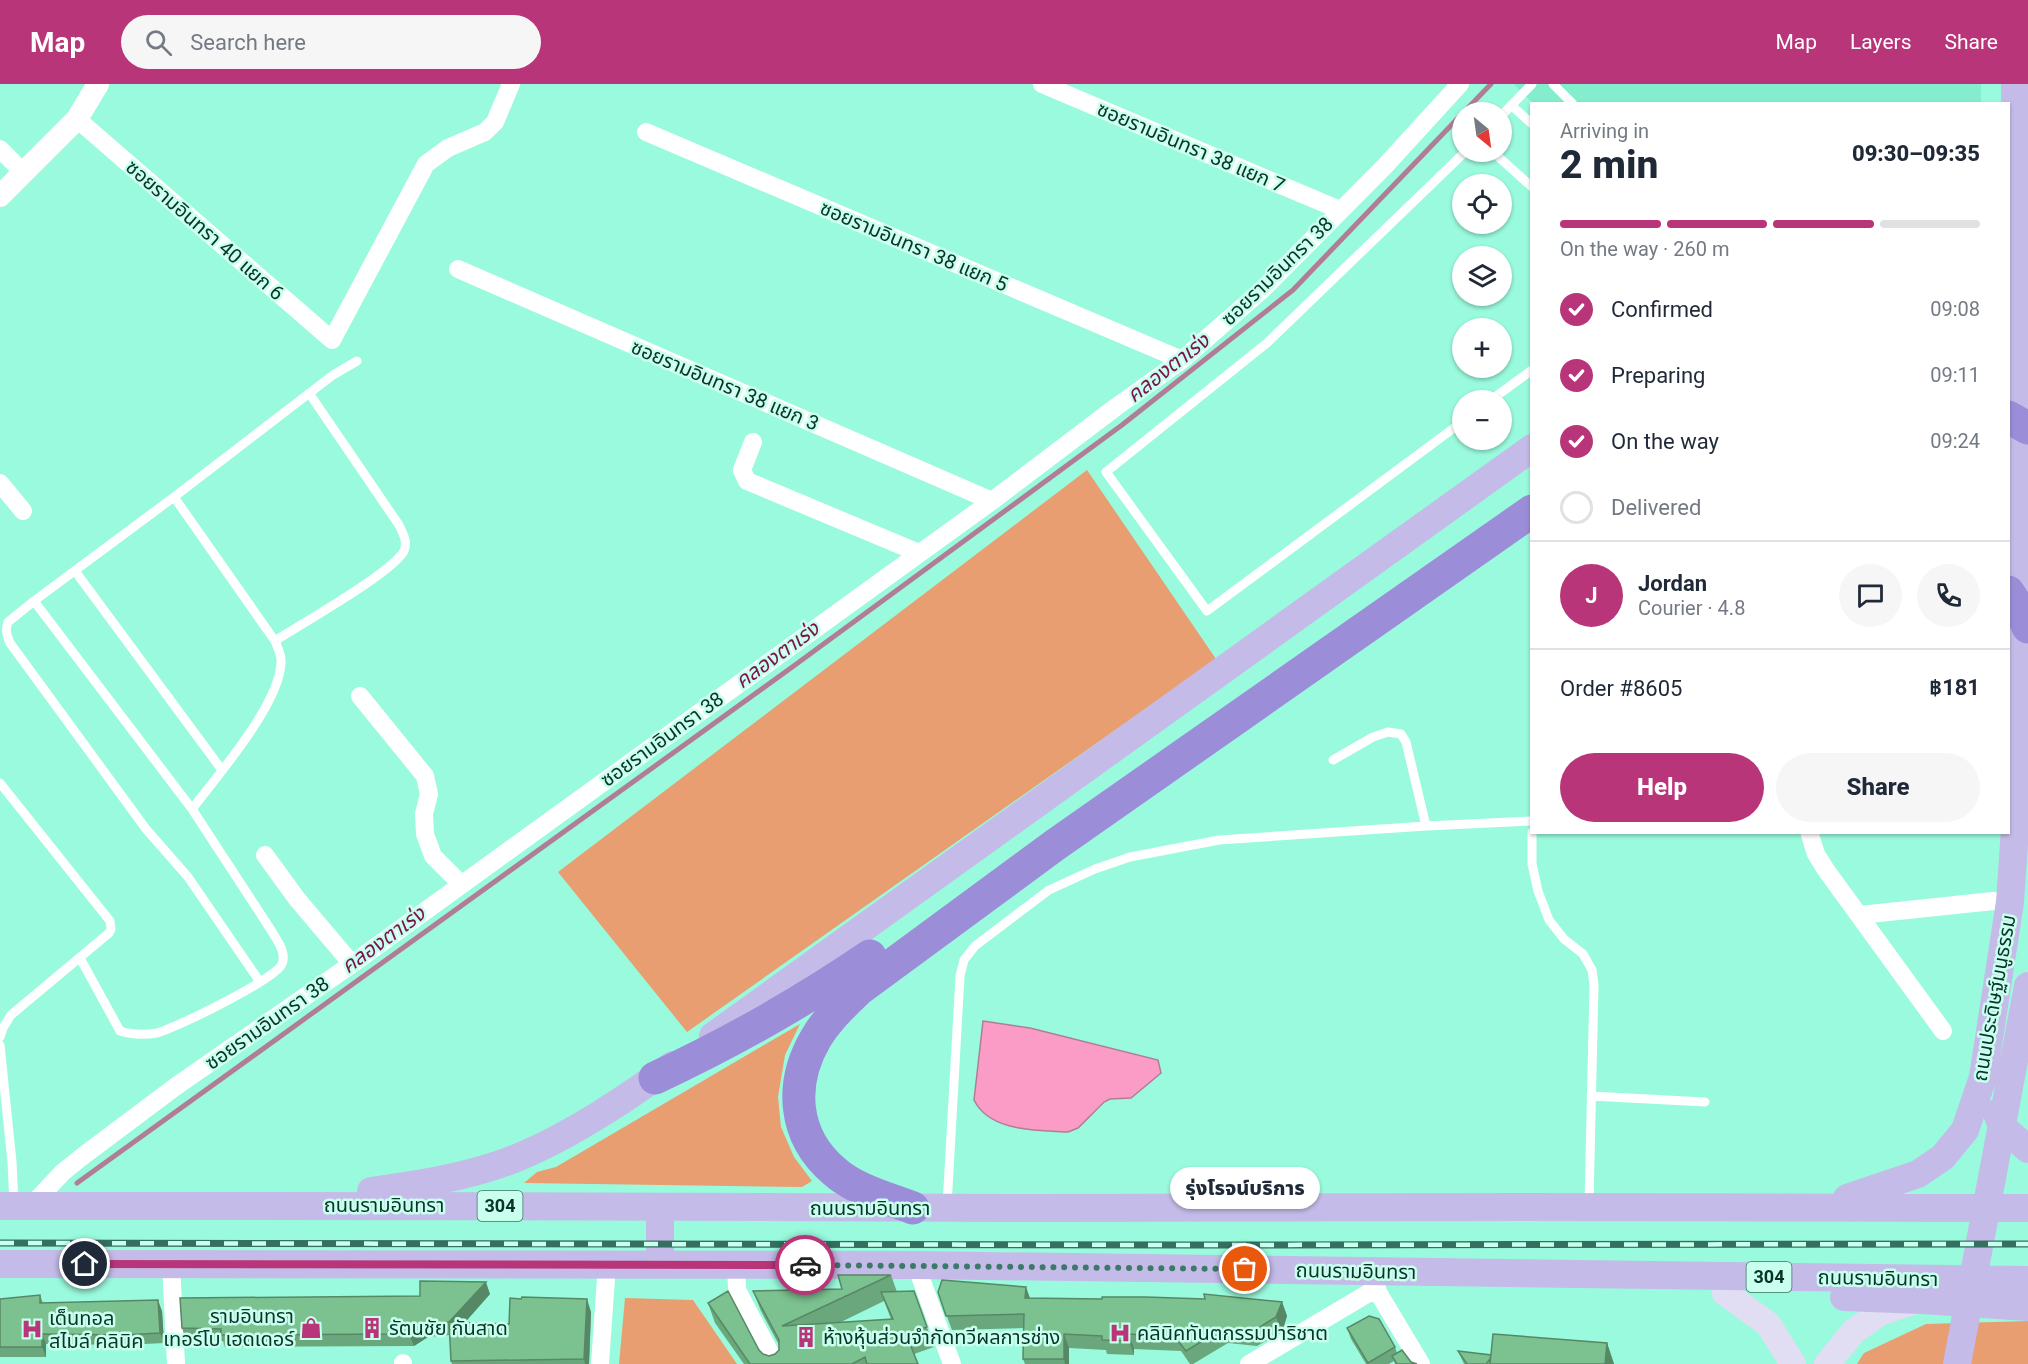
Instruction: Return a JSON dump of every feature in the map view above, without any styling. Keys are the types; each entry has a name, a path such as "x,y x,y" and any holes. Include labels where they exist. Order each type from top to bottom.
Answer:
{"highway":[{"path":"2010,418 2028,428"},
{"path":"655,1078 719,1048 826,986 881,949 1100,773 1530,492"},
{"path":"913,1208 853,1184 835,1172 820,1157 805,1136 799,1113 799,1090 804,1064 816,1039 834,1013 858,990 1054,845 1530,512"},
{"path":"2010,595 2028,627"}],"main road":[{"path":"2004,102 2006,84"},
{"name":"ถนนประดิษฐ์มนูธรรม","path":"1821,1206 1882,1188 1918,1174 1943,1157 1965,1130 1983,1077 2010,902 2014,770 2015,84"},
{"path":"1100,773 1441,513 1530,449"},
{"path":"1957,1364 2028,987"},
{"path":"1983,1077 2002,1127 2028,1149"},
{"path":"277,1205 436,1181 519,1157 558,1138 655,1078"},
{"name":"ถนนรามอินทรา","path":"16,1206 2028,1208"},
{"path":"660,1207 660,1264"},
{"name":"ถนนรามอินทรา","path":"0,1264 916,1265 1370,1279 1511,1274 2028,1280"},
{"path":"1511,1274 1628,1288 1922,1300 2028,1307"},
{"path":"1725,1293 1768,1324 1793,1364"},
{"path":"1827,1364 1854,1330 1880,1313 1922,1300"}],"street":[{"path":"0,196 77,119 98,84"},
{"name":"ซอยรามอินทรา 40 แยก 6","path":"77,119 332,340 426,165 448,148 485,132 495,122 511,84"},
{"name":"ซอยรามอินทรา 38 แยก 7","path":"1041,84 1340,210"},
{"name":"ซอยรามอินทรา 38","path":"16,1206 175,1087 352,964 992,501 1182,360 1263,289 1384,166 1451,86"},
{"name":"ซอยรามอินทรา 38 แยก 5","path":"646,132 1182,360"},
{"path":"0,148 24,173"},
{"name":"ซอยรามอินทรา 38 แยก 3","path":"458,269 992,501"},
{"path":"753,442 742,470 747,481 919,553"},
{"path":"0,483 24,511"},
{"path":"360,696 425,776 429,794 424,814 425,834 433,856 461,884"},
{"path":"1810,834 1816,854 1943,1031"},
{"path":"265,855 297,899 352,964"},
{"path":"1860,915 1993,901 2010,902"},
{"path":"171,1263 176,1364"},
{"path":"600,1364 607,1264"},
{"path":"736,1265 737,1290 776,1364"},
{"path":"916,1265 952,1364"},
{"path":"1249,1364 1370,1279 1421,1364"}],"lane":[{"path":"1512,104 1532,84"},
{"path":"1553,84 1572,102"},
{"path":"1512,106 1530,122"},
{"path":"1452,429 1207,611 1106,472 1267,343 1455,162"},
{"path":"1504,162 1530,185"},
{"path":"260,982 188,877 146,830 10,643 6,628 8,622 34,600 174,497 333,375 357,361"},
{"path":"1505,390 1530,371"},
{"path":"275,641 377,576 405,549 406,541 399,525 309,393"},
{"path":"174,497 275,641 282,661 272,694 257,722 192,809"},
{"path":"75,571 222,770"},
{"path":"34,600 192,809 280,944 283,956 282,964 275,972 260,982 175,1027 157,1033 130,1034 120,1031 80,958"},
{"path":"1333,760 1373,737 1388,732 1401,734 1406,742 1426,826"},
{"path":"0,783 110,921 111,929 110,933 11,1015 0,1037"},
{"path":"947,1208 960,976 964,960 975,946 1049,890 1095,868 1130,857 1219,840 1530,821"},
{"path":"1532,834 1533,864 1538,891 1549,920 1564,939 1583,954 1592,970 1594,985 1588,1206"},
{"path":"0,1045 16,1206"},
{"path":"1591,1096 1705,1102"}],"shaded area":[{"path":"1514,84 1981,84 1981,102 1531,102"},
{"path":"1087,470 1216,659 687,1032 558,872"},
{"path":"983,1021 1030,1028 1158,1060 1161,1073 1131,1098 1110,1099 1104,1102 1078,1128 1068,1132 1028,1129 1002,1124 981,1110 974,1100"},
{"path":"800,1024 785,1055 778,1097 781,1127 794,1157 812,1181 802,1187 524,1183 537,1172 556,1167"},
{"path":"625,1298 693,1300 737,1364 619,1364"},
{"path":"2028,1321 2028,1364 1857,1364 1864,1353 1926,1324"}],"building":[{"path":"838,1275 891,1275 782,1326 893,1319 881,1292 914,1291 927,1327 906,1334 918,1364 867,1364 865,1357 852,1364 750,1364 708,1303 728,1291 759,1350 769,1356 779,1350 779,1340 753,1291 842,1289"},
{"path":"942,1280 1026,1287 1025,1298 1205,1299 1204,1294 1282,1302 1276,1317 1252,1332 1222,1329 1186,1351 1175,1337 1129,1334 1129,1341 1102,1340 1102,1336 1064,1334 1064,1359 1023,1359 1024,1314 946,1316 938,1292"},
{"path":"420,1281 486,1282 449,1322 423,1324 409,1334 221,1335 221,1329 182,1328 180,1298 420,1296"},
{"path":"40,1295 40,1303 158,1300 160,1333 42,1334 42,1347 0,1347 0,1299"},
{"path":"522,1297 587,1299 584,1359 451,1361 449,1322 509,1324 510,1298 521,1299"},
{"path":"1369,1316 1379,1319 1395,1347 1368,1363 1347,1328"},
{"path":"1493,1334 1607,1343 1605,1364 1490,1364"},
{"path":"1402,1350 1411,1362 1417,1364 1397,1364 1392,1356"},
{"path":"1458,1351 1491,1355 1486,1364 1467,1364"}],"waterway":[{"name":"คลองตาเร่ง","path":"1474,102 1491,84"},
{"name":"คลองตาเร่ง","path":"77,1183 795,665 1122,425 1293,290 1452,124"}],"railway":[{"path":"0,1243 2028,1244"}],"way so far":[{"path":"805,1265 1245,1269"}],"place":[{"name":"รุ่งโรจน์บริการ","path":"1245,1269"},
{"name":"รามอินทรา เทอร์โบ เฮดเดอร์","path":"311,1328"},
{"name":"รัตนชัย กันสาด","path":"372,1328"},
{"name":"เด็นทอล สไมล์ คลินิค","path":"32,1329"},
{"name":"คลินิคทันตกรรมปาริชาต","path":"1120,1333"},
{"name":"ห้างหุ้นส่วนจำกัดทวีผลการช่าง","path":"806,1337"}],"route":[{"path":"85,1264 805,1265"}]}
